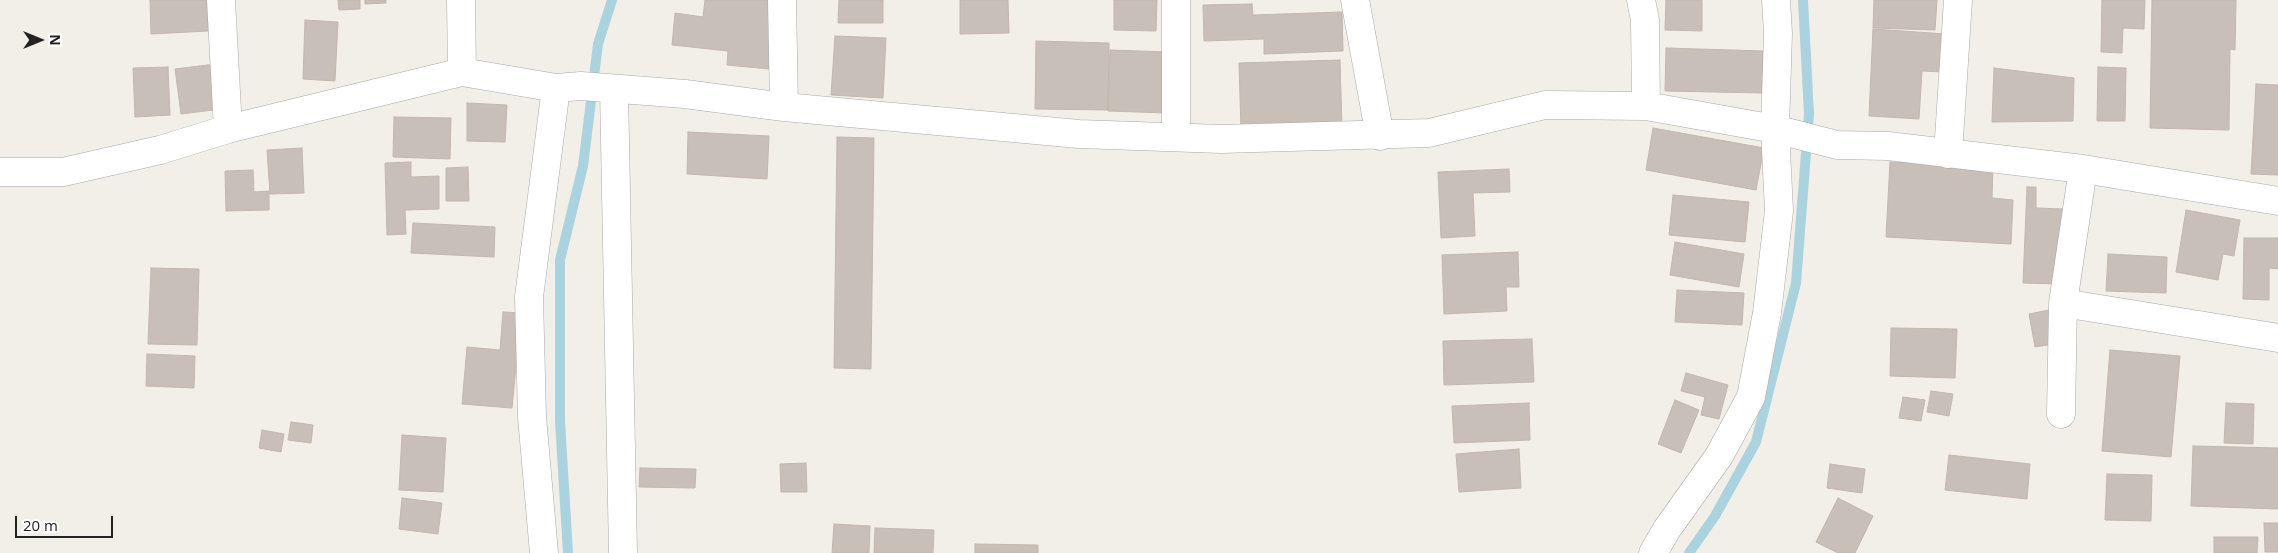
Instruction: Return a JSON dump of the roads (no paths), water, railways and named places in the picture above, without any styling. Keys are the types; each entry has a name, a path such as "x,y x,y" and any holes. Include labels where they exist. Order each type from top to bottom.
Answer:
{"street":[{"path":"221,0 228,129"},
{"path":"461,0 462,72"},
{"path":"782,0 784,107"},
{"path":"1176,0 1176,137"},
{"path":"1355,0 1380,136"},
{"path":"1641,0 1645,20 1646,106"},
{"path":"1653,553 1667,529 1718,456 1752,398 1767,313 1779,211 1782,130 1776,0"},
{"path":"1948,154 1958,0"},
{"path":"0,172 64,172 160,150 228,129 462,72 568,87 685,94 784,107 1078,134 1221,139 1380,136 1429,133 1545,104 1646,106 1782,130 1837,145 1888,146 2083,169 2278,201"},
{"path":"544,553 532,417 529,297 568,87"},
{"path":"614,89 623,553"},
{"path":"2061,414 2063,303 2083,169"},
{"path":"2063,303 2278,338"}],"waterway":[{"path":"568,553 560,421 560,260 583,166 598,44 612,0"},
{"path":"1689,553 1715,516 1756,442 1796,283 1809,114 1803,0"}]}
